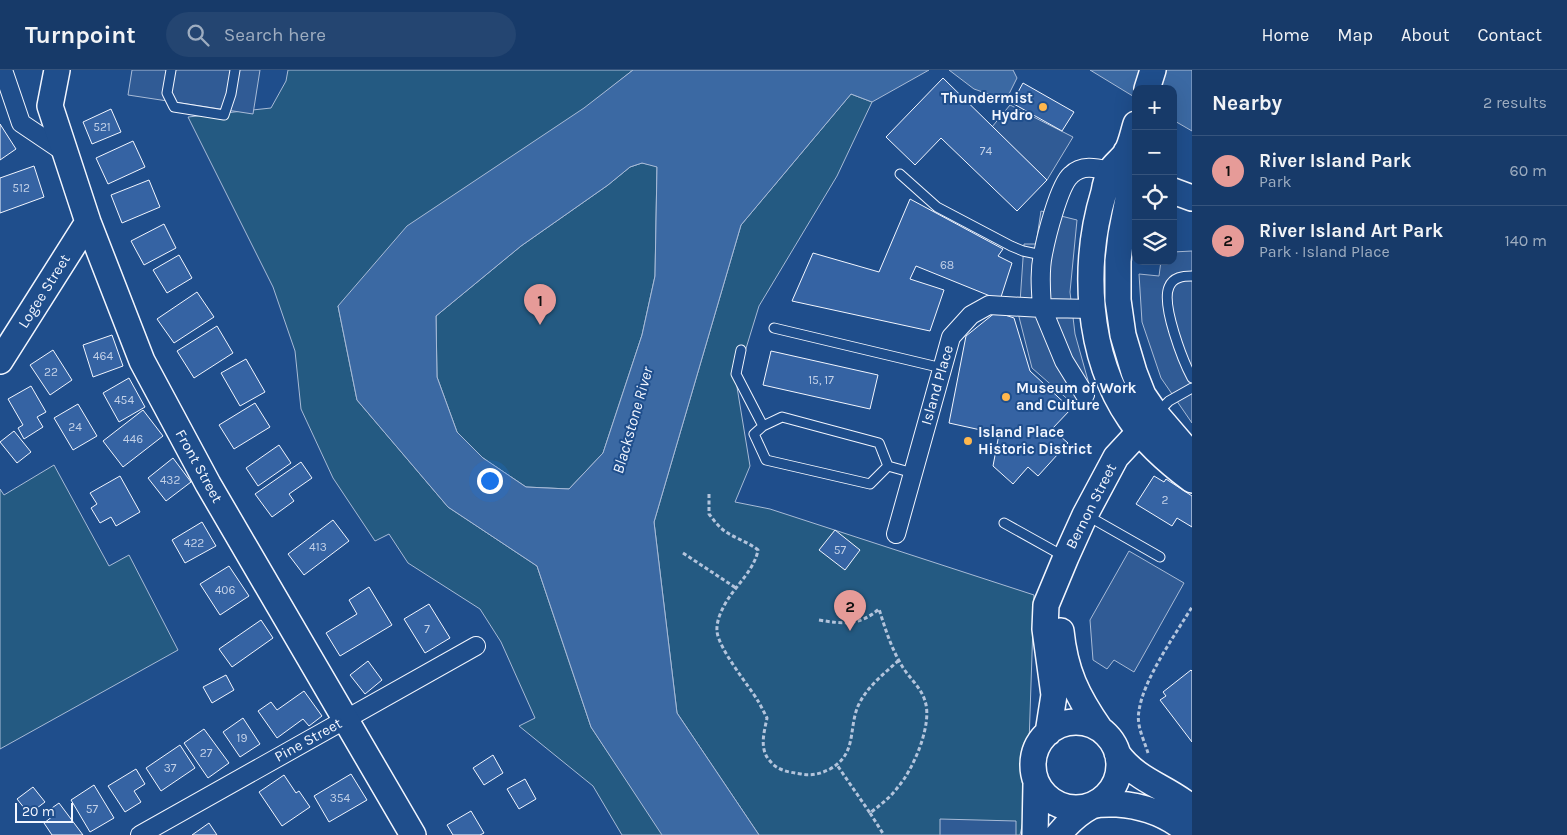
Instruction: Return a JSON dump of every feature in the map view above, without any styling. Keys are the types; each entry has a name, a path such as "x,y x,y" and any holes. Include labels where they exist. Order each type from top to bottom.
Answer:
{"main road":[{"name":"Front Street","path":"57,70 50,106 88,222 147,370 208,484 347,719 413,835"},
{"path":"1149,85 1153,70"},
{"path":"1135,130 1126,170 1120,241 1118,306 1124,341 1143,395 1148,423 1174,466 1192,480"},
{"path":"1126,170 1100,204 1092,273 1093,309 1098,343 1104,367 1125,411 1148,423 1192,456"},
{"path":"1177,193 1192,198"},
{"name":"Logee Street","path":"0,360 88,222"},
{"name":"Bernon Street","path":"1048,733 1054,695 1045,629 1046,605 1085,515 1116,457 1148,423"},
{"name":"Bernon Street","path":"1057,581 1062,641 1072,682 1084,706 1100,729"},
{"path":"1035,835 1036,784 1033,764 1037,747 1048,733 1057,727 1078,722 1100,729 1110,739 1128,766 1150,783 1172,792 1192,808"},
{"path":"1058,835 1070,821 1100,802 1114,786 1119,764 1117,752"},
{"path":"1036,784 1048,799 1058,805 1069,808 1081,808 1110,804 1146,808 1172,820 1191,835"}],"street":[{"path":"4,70 21,123 64,152"},
{"path":"1085,395 1064,361 1042,308 1042,255 1060,193 1070,175 1091,167 1126,170"},
{"name":"Island Place","path":"896,534 951,337 971,315 989,306 1093,309"},
{"name":"Pine Street","path":"140,835 476,646"}],"lane":[{"path":"171,70 167,93 174,108 224,115 231,94 235,70"},
{"path":"900,174 937,207 1011,246 1042,255"},
{"path":"1192,276 1175,279 1170,285 1167,294 1175,334 1192,378"},
{"path":"774,328 942,368"},
{"path":"742,350 736,374 763,426"},
{"path":"1148,423 1172,400 1192,388"},
{"path":"782,416 879,443 888,466 870,484 766,460 754,434 763,426 782,416"},
{"path":"888,466 913,473"},
{"path":"1085,515 1160,557"},
{"path":"1004,523 1066,557"}],"path":[{"path":"709,494 709,514 722,530 752,544 758,550 757,556 724,605 716,630 719,640 758,700 767,718 762,739 766,756 777,769 809,776 824,772 837,765 849,748 855,713 860,701 870,687 899,660"},
{"path":"683,553 736,588"},
{"path":"1150,783 1150,757 1140,732 1138,712 1147,683 1192,607"},
{"path":"818,620 835,623 856,623 879,609 893,651 906,672 916,682 926,702 927,720 920,744 907,774 900,786 887,800 870,813"},
{"path":"837,765 884,835"}],"shaded area":[{"path":"132,70 260,70 253,114 128,95"},
{"path":"288,70 633,70 338,306 357,400 448,507 537,566 591,727 663,835 622,835 593,786 519,726 535,718 501,642 480,609 408,563 389,534 375,541 333,478 301,409 295,351 273,287 188,117 271,108 286,81"},
{"path":"851,94 872,102 837,176 759,306 736,381 750,466 735,502 770,509 1034,595 1027,803 1020,835 759,835 677,713 654,522 741,225"},
{"path":"1010,105 1073,137 1047,180 992,127"},
{"path":"642,163 657,166 655,276 642,335 603,453 569,489 526,487 483,458 457,432 437,377 436,316 521,246 608,185 630,167"},
{"path":"1041,211 1077,220 1070,292 1075,334 1089,384 1072,403 1032,368 1019,317 1024,244 1036,244"},
{"path":"1192,251 1192,423 1161,378 1142,322 1139,274 1159,276 1160,265 1177,265 1177,252"},
{"path":"54,465 109,566 129,555 178,650 0,749 0,489 4,495"},
{"path":"1129,551 1184,583 1134,672 1114,660 1107,669 1093,660 1090,620"},
{"path":"940,819 1016,821 1016,835 940,835"}],"water":[{"name":"Blackstone River","path":"633,70 929,70 872,102 851,94 741,225 654,522 677,713 759,835 662,835 591,727 537,566 448,507 357,400 338,306 407,226 584,108","holes":["642,163 657,167 655,276 642,335 603,453 569,489 526,487 483,458 457,432 437,377 436,316 521,246 608,185 630,167"]},
{"path":"949,70 1013,70 1017,78 1006,100 974,89"},
{"path":"1090,70 1192,70 1192,131 1177,122 1177,85 1132,85 1132,96"}],"building":[{"path":"943,78 1047,180 1017,211 941,138 915,165 886,137"},
{"name":"Thundermist Hydro","path":"1023,83 1074,112 1062,131 1012,103"},
{"path":"111,109 121,132 92,144 83,122"},
{"path":"0,124 16,149 0,160"},
{"path":"133,141 145,167 108,184 96,158"},
{"path":"34,166 44,197 0,213 0,178"},
{"path":"149,180 160,207 122,223 111,195"},
{"path":"910,199 1003,249 998,256 1012,263 1000,300 916,266 910,279 944,290 930,331 792,301 813,253 879,272"},
{"path":"164,224 176,248 144,265 131,241"},
{"path":"179,255 192,278 167,293 153,270"},
{"path":"197,292 214,317 174,343 157,319"},
{"path":"996,312 1014,318 1030,371 1071,409 1052,429 1068,443 1038,476 1028,467 1013,484 993,466 999,434 949,423 966,336"},
{"path":"217,326 233,353 194,378 177,351"},
{"path":"112,335 123,366 93,377 83,345"},
{"path":"53,350 72,380 50,395 30,365"},
{"path":"771,351 878,375 870,409 763,385"},
{"path":"246,359 265,392 240,406 221,373"},
{"path":"129,378 145,407 119,422 103,393"},
{"path":"31,386 46,412 37,417 43,427 24,439 18,428 23,425 8,399"},
{"path":"255,403 270,427 234,449 219,425"},
{"path":"78,404 97,436 73,450 54,418"},
{"path":"143,410 163,436 123,467 103,441"},
{"path":"14,431 31,452 17,463 0,442"},
{"path":"279,445 291,463 258,486 246,468"},
{"path":"173,458 191,482 166,501 148,478"},
{"path":"301,462 312,478 289,494 294,501 272,517 255,494"},
{"path":"120,476 140,512 116,526 111,517 100,523 91,508 97,504 90,493"},
{"path":"1154,476 1164,482 1166,479 1192,496 1192,527 1177,518 1172,526 1136,504"},
{"path":"333,520 349,541 304,575 288,554"},
{"path":"202,522 216,546 185,563 172,540"},
{"path":"835,530 860,550 845,570 819,550"},
{"path":"229,566 249,596 220,615 200,584"},
{"path":"369,587 392,625 340,656 326,633 357,614 349,600"},
{"path":"429,604 450,638 425,653 404,619"},
{"path":"261,620 273,638 232,667 219,649"},
{"path":"368,661 382,680 365,694 350,675"},
{"path":"1191,670 1192,742 1160,700 1166,696 1163,692"},
{"path":"226,675 234,690 212,703 203,687"},
{"path":"304,691 322,716 309,726 303,719 277,738 258,711 271,702 277,710"},
{"path":"243,718 260,744 240,757 223,732"},
{"path":"204,729 229,763 208,778 184,743"},
{"path":"180,745 195,768 161,791 146,768"},
{"path":"493,755 503,773 484,785 473,768"},
{"path":"136,769 145,784 134,791 141,802 125,812 108,786"},
{"path":"351,774 367,800 329,822 314,796"},
{"path":"284,775 296,793 299,791 310,807 282,826 259,792"},
{"path":"525,779 536,799 519,809 507,789"},
{"path":"94,785 114,818 90,832 71,800"},
{"path":"33,787 45,802 29,814 17,799"},
{"path":"59,803 83,835 52,835 44,823 53,816 49,810"},
{"path":"471,811 484,833 480,835 453,835 447,825"},
{"path":"209,823 217,835 192,835"}],"place":[{"name":"Thundermist Hydro","path":"1043,107"},
{"name":"River Island Park","path":"540,325"},
{"name":"Museum of Work and Culture","path":"1006,397"},
{"name":"Island Place Historic District","path":"968,441"},
{"name":"River Island Art Park","path":"850,631"}]}
